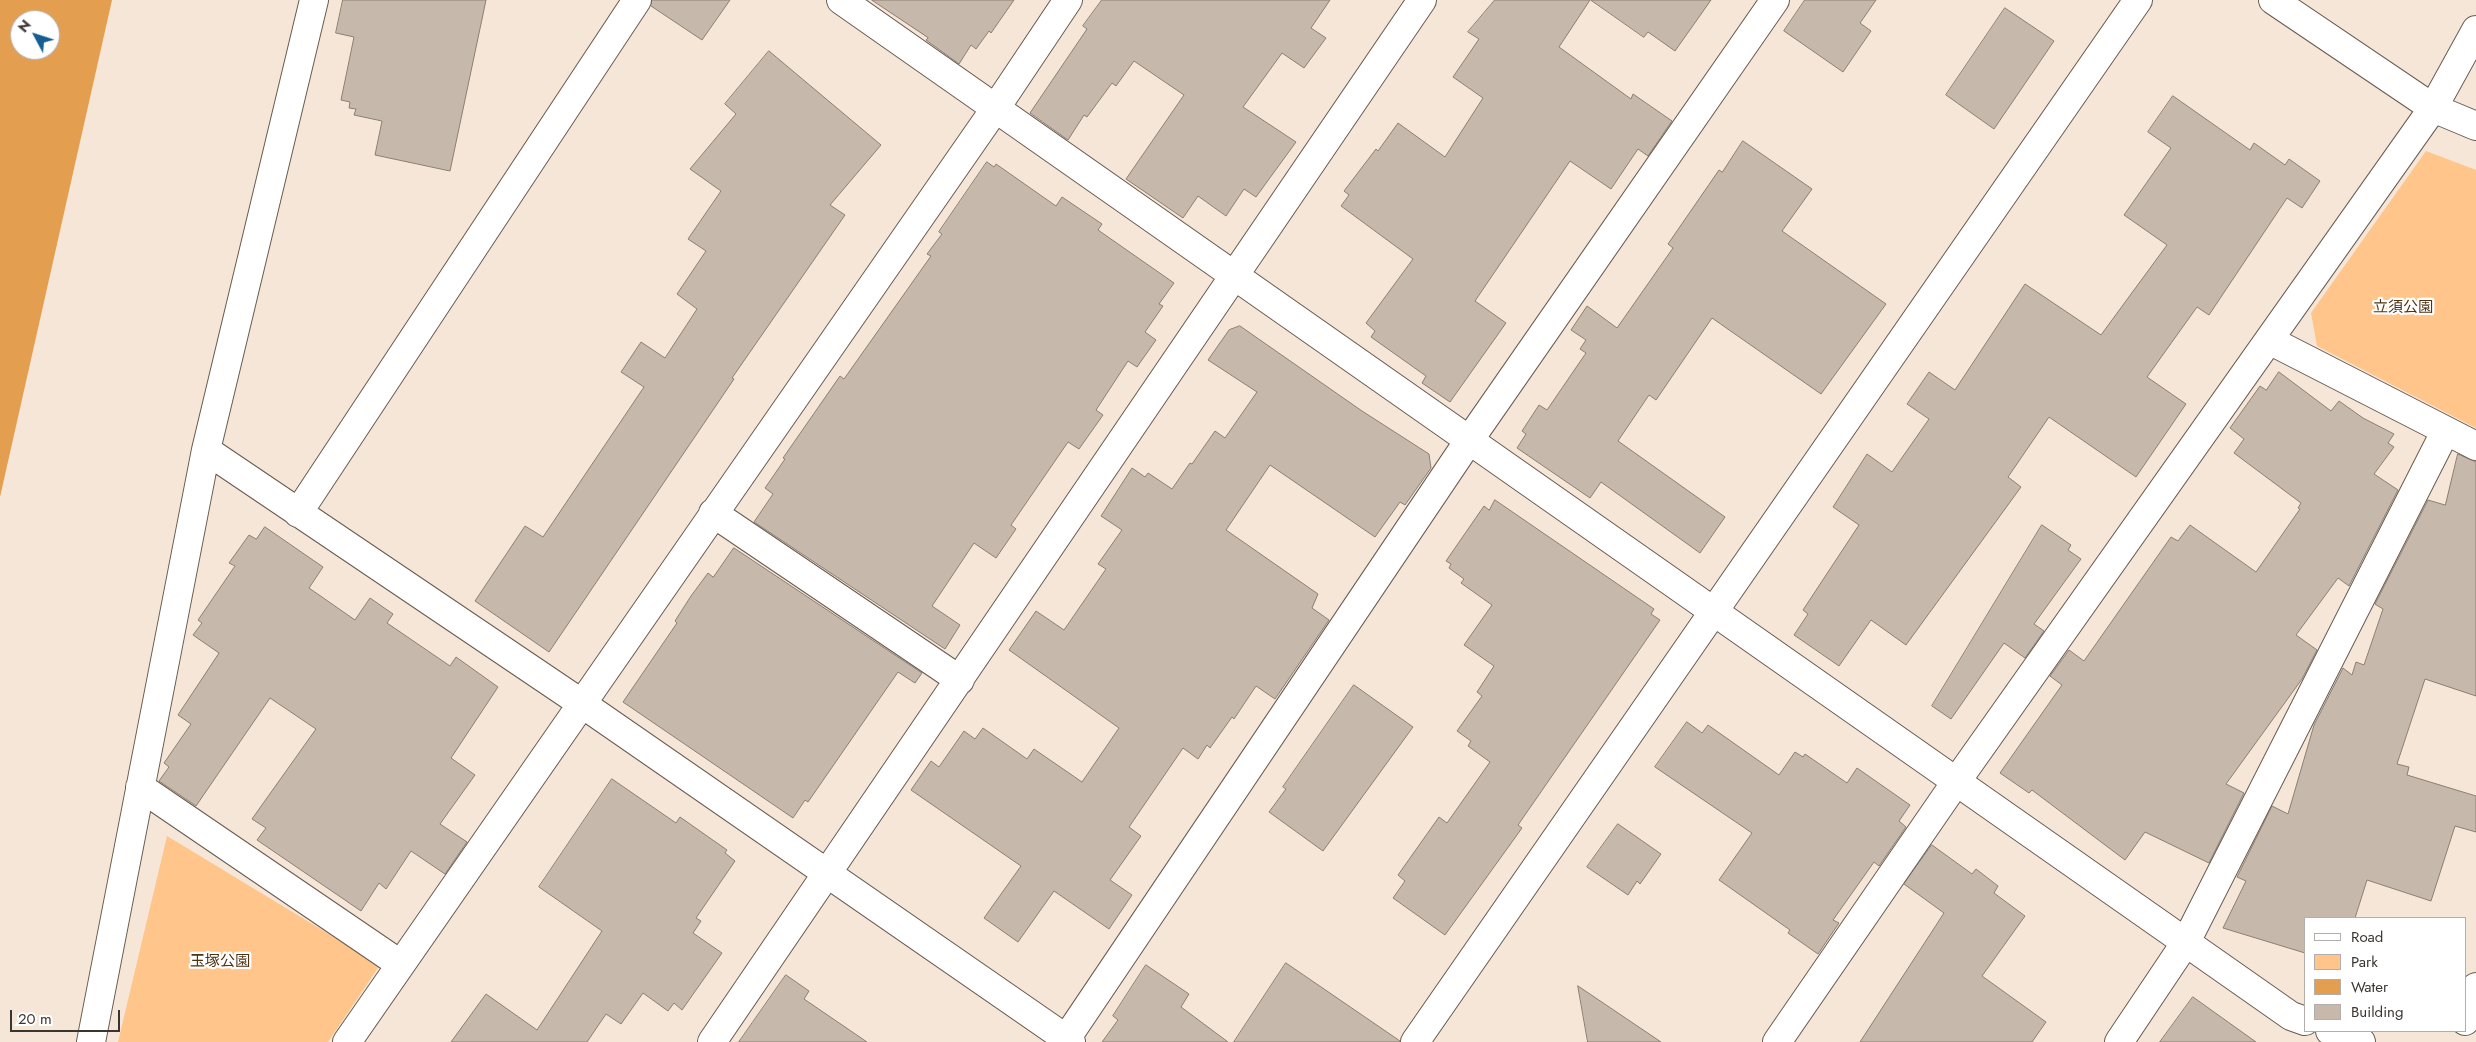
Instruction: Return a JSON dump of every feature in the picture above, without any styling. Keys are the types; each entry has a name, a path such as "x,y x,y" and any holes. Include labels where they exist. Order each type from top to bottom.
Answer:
{"street":[{"path":"91,1042 206,450 314,0"},
{"path":"298,513 637,0"},
{"path":"842,0 2291,1016 2304,1021"},
{"path":"347,1042 995,109 1068,0"},
{"path":"712,1042 1422,0"},
{"path":"206,450 581,703 1067,1041 1470,439 1775,0"},
{"path":"1415,1042 2138,0"},
{"path":"2273,0 2433,108 2476,126"},
{"path":"1777,1042 1956,782 2433,108 2476,30"},
{"path":"2269,340 2445,432 2476,446"},
{"path":"2119,1042 2186,942 2445,432"},
{"path":"713,513 960,680"},
{"path":"140,787 400,964"},
{"path":"2466,1018 2476,987"},
{"path":"2333,1032 2361,1042"}],"green space":[{"name":"立須公園","path":"2426,151 2476,170 2476,428 2317,346 2311,313"},
{"name":"玉塚公園","path":"167,836 380,965 328,1042 118,1042"}],"water":[{"path":"0,0 112,0 0,497"}],"building":[{"path":"343,0 486,0 450,171 375,155 382,121 354,115 356,109 349,108 350,102 341,100 354,37 336,33"},
{"path":"652,0 730,0 702,40 651,6"},
{"path":"872,0 1014,0 991,33 989,31 976,49 971,45 959,64 926,40 928,38"},
{"path":"1102,0 1330,0 1311,28 1326,38 1304,68 1282,53 1243,107 1296,142 1256,197 1244,189 1226,216 1198,196 1183,218 1126,179 1184,95 1134,61 1116,86 1112,83 1087,117 1084,115 1068,140 1030,113 1087,29 1083,26"},
{"path":"1495,0 1590,0 1559,47 1631,99 1633,94 1672,121 1648,156 1638,149 1611,189 1570,161 1475,301 1506,323 1450,402 1422,383 1426,376 1371,337 1375,331 1366,323 1413,259 1341,206 1349,195 1344,191 1376,149 1378,151 1398,123 1445,157 1483,98 1453,77 1479,39 1468,32"},
{"path":"1591,0 1711,0 1675,51 1648,32 1644,37"},
{"path":"1805,0 1876,0 1860,23 1871,31 1843,72 1784,31"},
{"path":"2005,8 2054,41 1994,129 1946,95"},
{"path":"769,51 881,145 830,205 845,215 732,378 734,379 549,652 475,601 525,526 543,537 644,387 621,372 641,342 665,358 697,309 677,294 706,251 688,239 721,191 690,169 736,114 725,104"},
{"path":"2173,96 2250,150 2254,143 2285,165 2289,159 2320,181 2302,208 2287,198 2209,315 2197,307 2147,377 2186,404 2136,477 2049,417 2008,477 2021,487 1906,645 1871,620 1839,666 1794,635 1808,614 1803,610 1859,525 1833,507 1867,454 1892,472 1929,419 1907,404 1929,372 1955,390 2025,284 2101,335 2167,245 2124,215 2171,148 2148,132"},
{"path":"1743,141 1812,189 1782,231 1886,304 1821,394 1712,318 1656,400 1649,395 1618,441 1725,517 1700,553 1601,482 1590,498 1517,448 1526,434 1522,431 1539,405 1547,410 1586,353 1580,349 1586,340 1571,330 1587,306 1617,328 1673,248 1668,244 1719,170 1722,172"},
{"path":"987,162 994,167 996,164 1056,206 1062,197 1102,224 1098,230 1174,283 1159,304 1163,306 1145,332 1156,340 1137,367 1128,361 1096,410 1103,415 1079,449 1068,442 1011,525 1016,529 996,558 974,543 932,606 960,625 945,649 754,522 773,494 765,488 785,459 783,458 840,376 844,379 931,256 927,254 942,234 939,232"},
{"path":"1240,326 1362,411 1429,454 1431,468 1405,505 1400,502 1375,537 1270,465 1226,530 1318,594 1312,608 1329,620 1275,699 1256,686 1234,719 1232,717 1210,748 1207,745 1198,759 1183,748 1129,827 1141,836 1110,880 1132,895 1109,929 1054,891 1018,942 984,918 1021,866 911,790 931,761 939,767 964,731 975,739 983,728 1027,759 1034,749 1082,782 1119,728 1009,650 1036,611 1064,630 1106,569 1098,564 1122,530 1101,516 1132,468 1145,477 1148,473 1172,489 1215,431 1225,438 1257,392 1208,360 1229,330"},
{"path":"2279,372 2331,411 2339,401 2363,418 2394,434 2388,443 2394,447 2374,474 2398,490 2349,586 2338,578 2296,635 2317,650 2302,679 2226,784 2244,793 2209,863 2145,832 2125,860 2032,790 2029,793 2000,773 2062,685 2050,676 2069,650 2084,661 2171,537 2178,541 2190,525 2256,572 2300,509 2298,508 2301,503 2234,453 2244,439 2230,428 2260,386 2266,390"},
{"path":"2458,454 2476,462 2476,696 2425,679 2397,764 2409,767 2407,775 2476,796 2476,832 2455,826 2431,901 2367,880 2355,917 2304,917 2304,953 2223,928 2246,881 2237,877 2272,806 2288,814 2314,725 2343,668 2352,675 2356,662 2364,665 2383,609 2375,604 2428,500 2445,505"},
{"path":"1495,500 1654,609 1651,614 1660,620 1518,825 1522,828 1445,935 1393,898 1405,881 1398,875 1439,817 1447,823 1490,762 1468,746 1471,741 1457,731 1482,696 1477,692 1494,666 1464,645 1492,605 1461,583 1464,579 1449,568 1451,564 1446,561 1484,506 1489,510"},
{"path":"2042,525 2071,545 2068,550 2081,559 2034,624 2044,631 2025,658 2004,643 1951,719 1932,706"},
{"path":"265,527 323,567 309,588 355,620 370,598 393,614 387,623 450,666 456,657 498,687 451,758 475,775 440,824 467,842 445,874 411,851 386,889 379,883 361,911 257,840 266,828 252,819 316,729 270,698 196,806 159,781 169,767 164,763 191,724 178,715 219,653 193,635 202,623 198,620 235,566 229,563 249,535 256,539"},
{"path":"734,548 922,673 915,683 898,672 808,802 805,800 793,818 623,702 677,623 675,621 691,596 708,573 713,577"},
{"path":"1354,685 1413,727 1323,851 1269,812 1286,789 1283,787"},
{"path":"1687,722 1702,733 1708,725 1779,775 1795,752 1803,757 1805,754 1847,783 1857,768 1910,805 1899,821 1906,827 1879,866 1874,862 1833,920 1839,923 1818,954 1788,933 1790,930 1719,880 1752,833 1655,767"},
{"path":"612,779 676,823 680,817 727,850 725,853 735,861 696,918 701,921 693,933 722,953 682,1010 674,1003 668,1011 643,993 621,1024 606,1014 587,1042 451,1042 486,994 537,1030 602,931 539,887"},
{"path":"1618,824 1661,854 1640,884 1637,881 1628,895 1587,867"},
{"path":"1932,845 1972,874 1976,869 1998,886 1994,893 2025,916 1982,976 2046,1022 2032,1042 1860,1042 1944,913 1904,884"},
{"path":"1286,963 1400,1041 1400,1042 1234,1042"},
{"path":"1146,965 1189,994 1181,1007 1228,1042 1102,1042 1118,1020 1113,1016"},
{"path":"786,975 809,991 804,999 867,1042 739,1042"},
{"path":"1578,986 1661,1042 1588,1042"},
{"path":"2193,997 2256,1042 2160,1042"}]}
